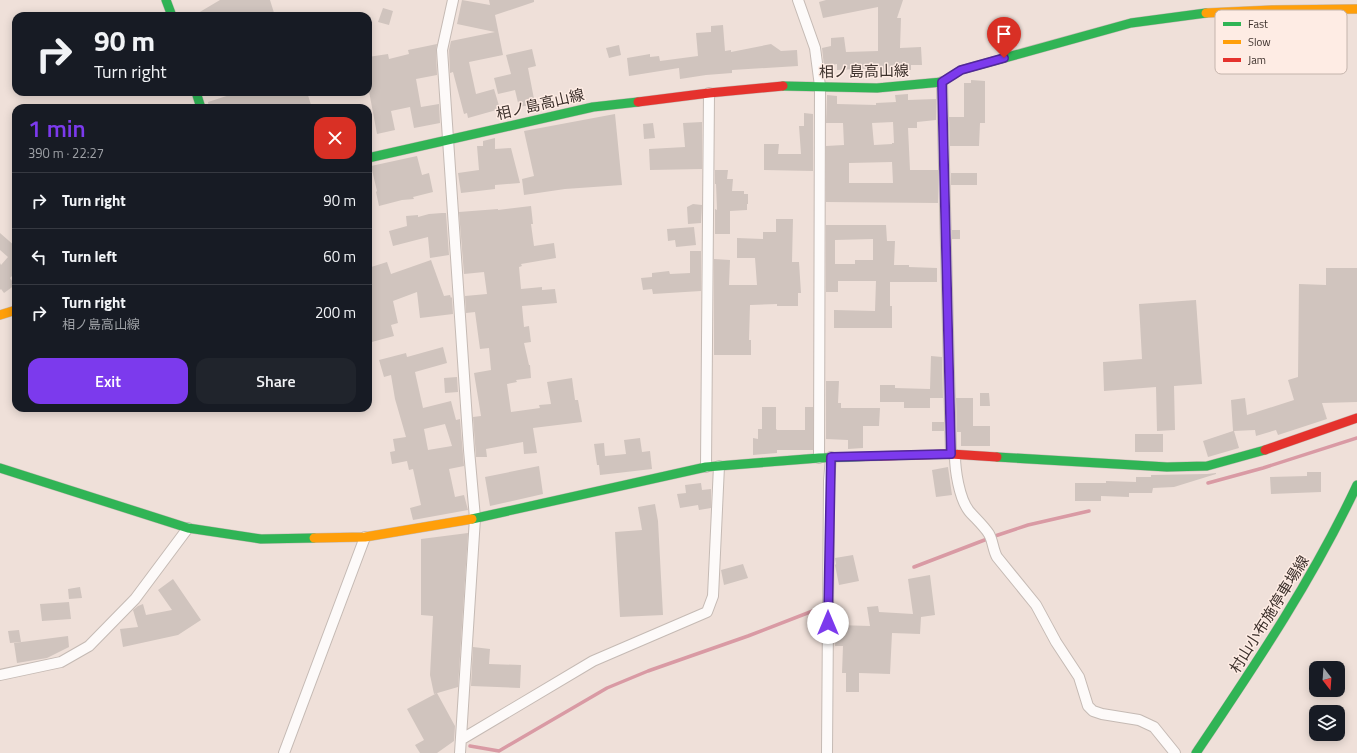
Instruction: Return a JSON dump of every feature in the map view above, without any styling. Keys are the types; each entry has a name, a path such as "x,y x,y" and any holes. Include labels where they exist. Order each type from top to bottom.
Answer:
{"street":[{"path":"166,0 170,12"},
{"path":"453,0 442,50 469,450 475,518 460,753"},
{"path":"798,0 815,48 820,86 820,458"},
{"name":"相ノ島高山線","path":"1272,10 1357,8"},
{"name":"相ノ島高山線","path":"372,157 593,107 709,92 778,86 876,88 942,82 961,70 1131,23 1215,13"},
{"path":"942,82 953,455 956,474 964,504 990,537 993,550 997,557 1036,605 1056,642 1076,671 1088,706 1093,711 1102,714 1139,720 1154,727 1175,753"},
{"path":"706,467 709,92"},
{"path":"0,315 12,312"},
{"path":"0,468 188,528 261,539 365,537 475,518 706,467 831,457 953,455 1167,468 1207,466 1250,455 1357,418"},
{"path":"827,753 829,496 831,457"},
{"path":"462,739 593,661 707,612 713,596 719,466"},
{"name":"村山小布施停車場線","path":"1196,753 1280,628 1341,522 1357,485"},
{"path":"0,676 61,662 88,646 135,599 188,528"},
{"path":"284,753 365,537"}],"building":[{"path":"220,0 270,0 274,12 200,12"},
{"path":"462,0 490,5 489,0 534,0 534,2 495,15 503,55 469,62 476,94 494,89 500,109 468,118 467,113 464,114 453,72 450,73 449,50 451,41 495,32 457,24"},
{"path":"826,0 903,0 897,18 901,18 900,48 921,47 922,65 911,65 911,70 907,70 907,72 880,74 879,68 837,70 837,64 824,66 822,48 831,46 831,38 844,37 846,52 878,51 878,7 823,18 819,2"},
{"path":"383,8 393,11 389,25 378,22"},
{"path":"723,25 725,51 731,50 731,52 771,44 781,51 797,50 798,66 732,70 732,73 680,79 679,68 629,76 627,58 650,54 650,57 659,56 660,61 698,56 696,33 711,32 711,26"},
{"path":"437,44 437,75 416,79 421,107 439,104 440,123 414,128 410,107 391,111 395,130 377,134 370,96 372,96 372,56 388,54 389,59 409,54 408,50"},
{"path":"619,45 621,55 609,58 606,48"},
{"path":"532,49 536,66 528,68 535,104 519,107 515,90 498,94 494,78 511,74 506,55"},
{"path":"971,80 985,81 985,123 980,123 979,146 950,146 949,117 964,117 964,83 971,83"},
{"path":"908,94 908,100 936,99 936,120 917,122 917,128 908,128 910,170 938,170 938,203 826,202 826,146 844,145 843,123 826,123 827,95 837,96 837,104 876,105 876,103 896,102 895,95","holes":["893,122 894,143 874,145 872,123","892,162 893,183 849,183 849,163"]},
{"path":"227,96 308,96 311,104 208,104 208,102"},
{"path":"804,113 813,114 813,171 764,170 764,144 779,144 778,154 801,154 799,126 804,126"},
{"path":"615,114 622,185 565,189 524,195 522,179 534,176 524,131"},
{"path":"702,122 702,169 650,170 649,149 685,147 683,123"},
{"path":"653,123 655,138 644,139 643,124"},
{"path":"495,138 495,149 511,148 520,183 495,185 495,189 461,193 458,173 479,170 477,146 483,146 483,141"},
{"path":"417,156 422,175 429,173 433,192 413,197 414,199 402,200 379,206 372,166"},
{"path":"715,170 728,170 727,179 733,179 732,191 744,191 744,194 748,194 747,210 730,211 730,234 715,234 715,209 717,210"},
{"path":"951,173 977,173 977,185 951,185"},
{"path":"693,204 702,205 701,223 688,224 687,207"},
{"path":"531,206 533,224 531,224 534,246 554,243 556,258 521,264 522,266 519,267 521,289 542,287 542,290 555,289 557,303 522,306 524,327 529,326 531,342 524,343 530,365 531,378 516,380 517,382 507,384 511,412 540,408 539,405 551,404 547,382 572,378 575,400 578,400 582,422 533,428 537,453 524,454 523,442 486,449 487,457 476,457 473,417 481,416 474,373 491,370 489,348 480,349 475,312 466,313 465,296 487,294 484,272 464,274 459,212 498,210"},
{"path":"446,213 449,255 430,258 428,237 393,246 389,231 407,226 406,216 418,215 418,217 429,214"},
{"path":"776,219 793,219 792,262 799,262 801,293 798,293 798,306 777,306 777,304 750,305 749,340 751,340 751,355 714,355 714,259 730,260 729,285 757,285 755,258 737,258 737,238 763,239 763,232 776,232"},
{"path":"826,225 886,225 887,241 895,241 894,265 937,268 937,282 890,282 892,328 834,328 834,310 875,311 876,281 838,281 838,292 826,292","holes":["873,239 873,260 855,260 855,264 835,264 835,240"]},
{"path":"694,227 696,245 676,247 675,240 668,241 667,229"},
{"path":"952,230 960,230 960,239 952,239"},
{"path":"0,233 12,244 12,276 10,278 12,281 12,287 4,293 1,289 0,290 0,263 1,265 8,257 0,250"},
{"path":"690,251 701,251 701,291 653,294 652,289 643,290 641,278 652,277 652,273 669,271 670,274 690,273"},
{"path":"431,260 444,296 450,295 451,298 452,297 453,314 420,318 417,292 393,301 398,323 391,325 394,336 372,342 372,267 387,262 391,274"},
{"path":"1326,268 1357,268 1357,402 1322,403 1327,419 1278,435 1276,430 1256,436 1255,430 1234,431 1239,448 1208,457 1203,441 1233,431 1231,400 1245,398 1247,415 1294,400 1288,380 1298,377 1299,284 1326,285"},
{"path":"1196,300 1202,384 1174,386 1175,430 1157,431 1156,387 1104,391 1103,362 1142,359 1139,304"},
{"path":"443,347 447,363 415,372 423,408 451,401 456,420 460,419 464,466 449,469 455,497 464,495 468,510 413,520 410,508 421,505 413,469 409,470 407,461 392,464 390,452 395,451 393,439 406,437 395,399 391,375 384,377 379,360 406,353 407,357","holes":["445,424 452,446 428,450 424,429"]},
{"path":"931,356 942,357 943,398 930,398 930,408 904,408 904,402 880,402 880,385 895,385 895,388 930,389"},
{"path":"457,377 458,392 445,393 444,378"},
{"path":"826,381 839,381 838,403 841,403 841,408 880,408 879,426 863,426 863,448 848,449 848,440 826,439"},
{"path":"980,393 989,393 990,406 980,406"},
{"path":"956,398 973,398 973,426 990,426 990,446 961,446 961,432 957,432"},
{"path":"762,407 776,407 777,430 805,430 805,407 813,407 813,450 777,450 777,453 753,455 753,438 758,439 758,429 762,429"},
{"path":"932,422 944,422 944,431 932,431"},
{"path":"1135,434 1163,434 1163,452 1135,452"},
{"path":"640,438 642,452 650,451 652,469 600,475 594,444 604,443 605,456 626,454 624,440"},
{"path":"539,466 543,494 490,506 485,477"},
{"path":"948,467 952,495 936,497 932,470"},
{"path":"1307,472 1321,472 1321,492 1271,494 1270,477 1307,476"},
{"path":"1216,473 1174,487 1153,488 1152,493 1129,493 1129,497 1101,496 1101,501 1075,501 1075,483 1106,483 1106,481 1136,482 1136,477 1151,477 1151,475"},
{"path":"701,483 702,490 711,489 711,508 699,510 698,505 680,508 677,494 686,493 685,485"},
{"path":"655,504 658,521 663,615 620,617 615,532 642,530 638,507"},
{"path":"468,533 458,687 434,694 430,675 433,616 421,615 421,539"},
{"path":"853,555 859,581 839,585 835,558"},
{"path":"743,564 748,578 724,585 721,570"},
{"path":"930,575 935,615 921,617 920,634 892,633 890,674 859,673 859,692 846,692 846,673 842,673 843,646 835,646 836,625 870,626 867,607 878,606 879,612 913,614 908,579"},
{"path":"173,579 201,620 178,635 123,647 120,629 138,627 133,610 138,606 143,604 146,615 172,610 158,590"},
{"path":"80,587 82,598 69,599 68,589"},
{"path":"69,602 71,619 42,621 40,604"},
{"path":"19,630 21,642 10,643 8,631"},
{"path":"68,636 69,647 47,658 17,663 14,643"},
{"path":"473,647 490,649 489,664 521,665 520,688 471,686"},
{"path":"437,693 455,726 454,741 437,753 420,753 415,745 424,740 407,709"}],"waterway":[{"path":"1208,483 1263,468 1357,438"},
{"path":"914,567 1028,525 1089,511"},
{"path":"470,746 499,751 607,688 648,671 748,636 823,607"}],"traffic: fast":[{"path":"166,0 170,12"},
{"path":"783,86 877,88 942,82 961,70 1131,23 1206,13"},
{"path":"197,96 200,104"},
{"path":"372,157 593,107 638,102"},
{"path":"997,457 1167,467 1207,466 1265,450"},
{"path":"472,519 706,467 819,458 881,456"},
{"path":"0,468 188,528 261,539 314,538"},
{"path":"1196,753 1261,655 1302,589 1340,520 1357,485"}],"traffic: slow":[{"path":"1272,10 1357,9"},
{"path":"1206,13 1215,13"},
{"path":"0,315 12,311"},
{"path":"314,538 365,537 472,519"}],"traffic: jam":[{"path":"638,102 783,86"},
{"path":"1265,450 1357,418"},
{"path":"881,456 951,454 997,457"}],"route":[{"path":"828,623 829,481 831,457 951,454 942,82 961,70 1004,58"}]}
